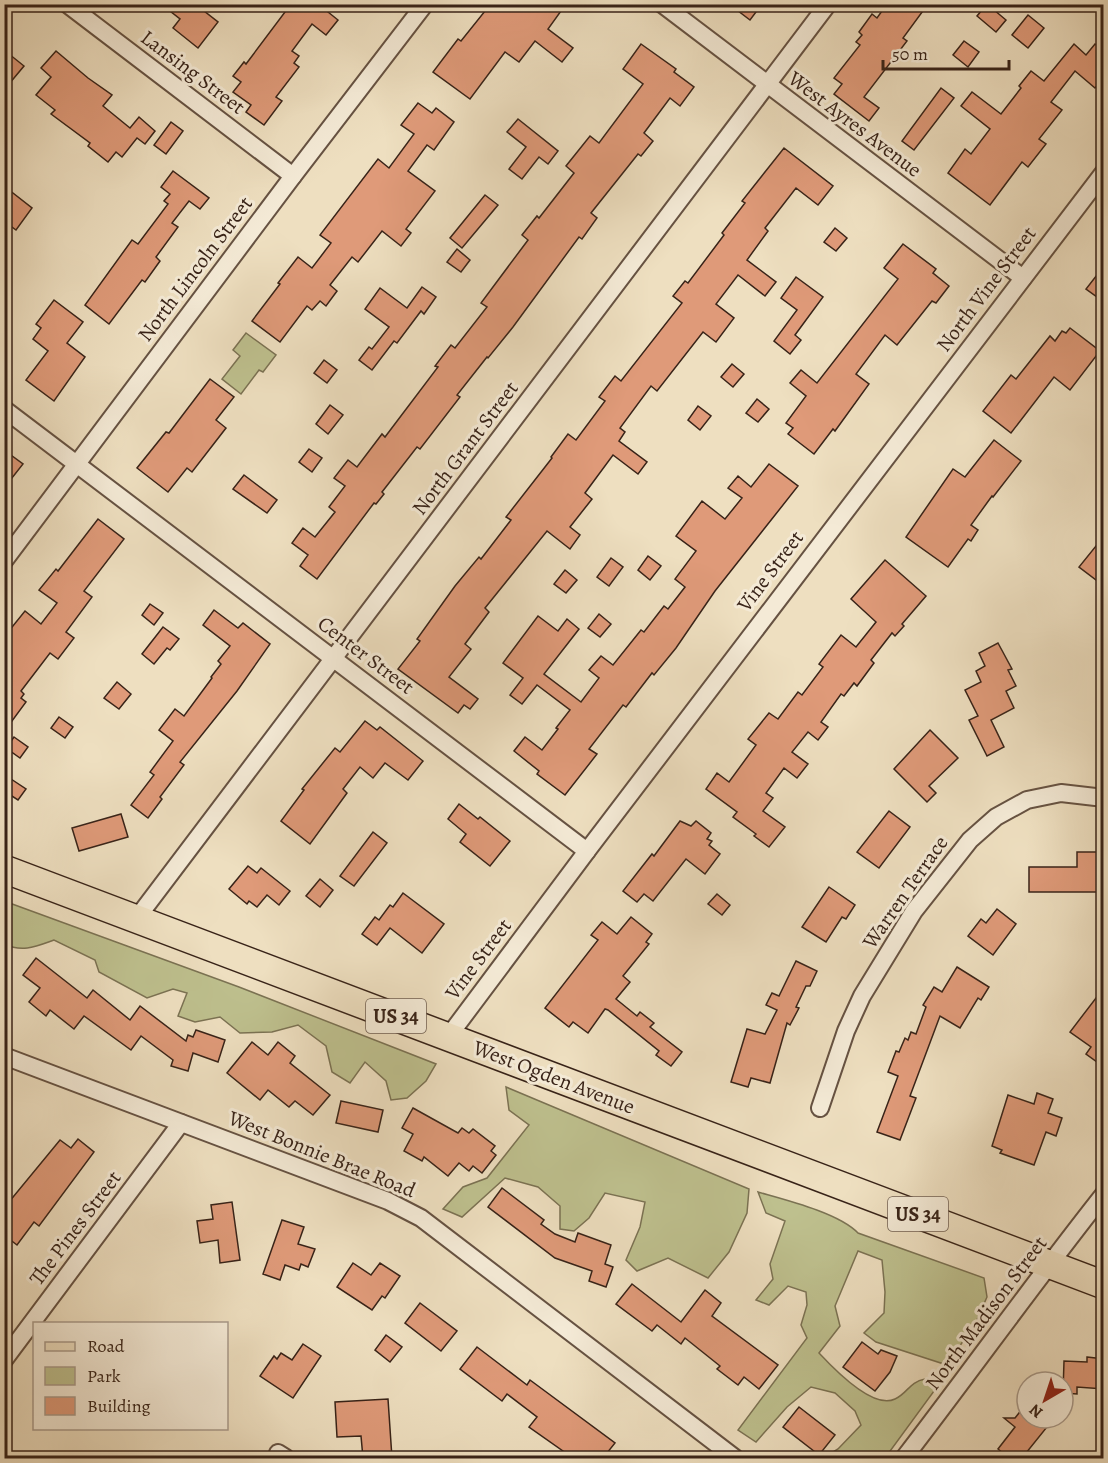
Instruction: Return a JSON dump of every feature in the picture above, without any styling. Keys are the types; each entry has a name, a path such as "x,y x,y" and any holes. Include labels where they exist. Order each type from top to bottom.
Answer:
{"main road":[{"name":"West Ogden Avenue","path":"4,869 1104,1285"}],"street":[{"name":"Lansing Street","path":"67,4 293,176"},
{"name":"North Lincoln Street","path":"4,561 424,4"},
{"name":"West Ayres Avenue","path":"662,4 1023,278"},
{"name":"North Grant Street","path":"137,918 828,4"},
{"name":"North Vine Street","path":"905,433 1104,172"},
{"name":"Center Street","path":"4,409 586,851"},
{"name":"Vine Street","path":"448,1037 586,851 905,433"},
{"name":"Warren Terrace","path":"820,1108 846,1031 862,996 914,911 970,840 996,817 1027,800 1061,793 1104,798"},
{"name":"West Bonnie Brae Road","path":"4,1056 388,1201 421,1218 735,1458"},
{"name":"The Pines Street","path":"4,1359 181,1123"},
{"name":"North Madison Street","path":"904,1458 1104,1194"}],"green space":[{"path":"246,333 276,355 263,372 259,370 241,394 222,379 240,356 233,350"},
{"path":"4,901 239,987 436,1064 426,1081 407,1098 391,1100 386,1081 365,1062 350,1083 332,1072 326,1046 298,1025 272,1032 240,1033 220,1017 195,1022 178,1016 187,993 173,989 147,998 99,972 95,960 54,940 23,948 5,944"},
{"path":"506,1087 749,1189 747,1213 729,1252 708,1278 668,1258 637,1271 626,1260 640,1227 645,1202 605,1193 589,1218 574,1231 560,1229 560,1206 538,1187 505,1178 462,1217 443,1209 463,1187 487,1178 529,1125 509,1110"},
{"path":"758,1192 825,1213 858,1233 984,1278 987,1297 976,1322 947,1365 876,1342 864,1333 884,1313 885,1292 882,1260 858,1251 835,1306 840,1326 819,1353 854,1386 876,1399 886,1401 895,1399 915,1383 925,1379 937,1387 885,1458 823,1458 838,1449 861,1425 855,1411 835,1393 811,1387 787,1407 756,1442 738,1430 807,1338 801,1325 807,1305 806,1292 788,1286 769,1305 756,1300 773,1279 770,1264 785,1221 766,1213"}],"building":[{"path":"161,4 195,4 218,22 198,48 173,28 180,19"},
{"path":"291,4 318,4 338,20 326,35 312,24 292,51 299,56 294,63 299,67 276,97 282,101 264,125 246,112 251,105 233,92 241,82 233,76 244,62 246,64"},
{"path":"501,4 566,4 548,29 573,48 562,62 535,41 519,62 505,52 470,99 433,72 458,39 461,41 489,6 495,11"},
{"path":"729,4 762,4 750,20"},
{"path":"887,4 928,4 903,38 907,41 864,97 879,108 869,121 834,94 842,84 834,78 860,45 856,42 862,35 859,32 872,14 877,18"},
{"path":"987,4 1006,20 996,32 977,16"},
{"path":"1028,15 1044,28 1028,48 1012,35"},
{"path":"964,41 979,52 968,67 953,55"},
{"path":"641,44 676,69 674,72 694,87 680,106 670,98 644,133 653,141 641,156 638,154 591,213 597,218 582,239 579,237 513,327 457,395 460,397 420,449 417,447 382,492 384,494 376,504 374,503 317,579 300,566 308,555 292,543 303,528 315,537 335,512 329,507 345,486 334,478 348,460 357,467 382,434 385,437 438,367 435,366 451,345 455,348 487,307 481,303 528,240 522,235 537,216 539,218 574,173 566,166 590,136 599,143 643,84 623,69"},
{"path":"1074,44 1086,55 1095,44 1104,51 1104,78 1095,88 1075,71 1051,102 1062,110 1039,139 1046,144 1028,167 1022,162 990,205 948,173 965,149 971,154 990,129 961,106 972,92 1001,114 1031,71 1044,81"},
{"path":"4,50 24,66 4,90"},
{"path":"56,51 112,95 103,106 130,128 139,117 155,131 145,144 137,138 122,157 116,152 108,162 88,146 90,143 51,114 55,110 36,95 51,77 41,68"},
{"path":"941,88 954,98 914,150 902,141"},
{"path":"418,103 432,113 436,108 454,122 434,150 427,145 408,171 435,191 406,229 411,233 401,246 382,231 358,262 352,257 330,285 337,291 326,306 320,301 312,310 307,306 280,342 252,321 298,257 312,268 331,243 320,235 378,159 389,168 414,134 401,125"},
{"path":"518,119 558,151 548,164 539,157 522,179 509,169 526,147 507,132"},
{"path":"171,122 183,131 166,154 154,145"},
{"path":"784,148 833,186 818,205 796,188 765,228 768,231 747,260 776,282 765,296 738,275 716,304 734,318 716,342 703,332 657,391 651,386 620,428 625,432 619,441 647,462 638,474 613,455 585,493 592,499 570,527 580,535 570,549 547,531 485,608 489,612 465,644 471,649 449,677 478,699 470,709 464,705 458,713 398,669 420,641 417,639 455,586 479,557 481,559 511,520 506,517 568,434 576,440 605,401 599,397 615,376 621,381 682,303 673,296 685,281 688,283 724,235 722,233 745,203 742,201"},
{"path":"173,171 209,198 200,209 189,201 172,223 178,227 156,257 160,261 145,282 142,280 109,324 85,305 132,240 138,244 168,204 164,201 170,194 161,187"},
{"path":"4,186 32,208 16,230 4,221"},
{"path":"485,195 498,205 462,248 450,238"},
{"path":"835,228 847,238 836,251 824,242"},
{"path":"903,244 936,269 933,273 949,286 936,303 932,301 897,345 885,335 856,374 869,384 835,431 833,429 814,454 788,434 793,428 786,423 806,396 790,383 801,370 817,383 898,279 884,268"},
{"path":"457,249 470,260 461,272 447,262"},
{"path":"1104,266 1104,302 1086,289"},
{"path":"796,277 823,297 795,335 801,340 790,354 774,341 797,310 781,298"},
{"path":"422,287 436,297 424,314 421,311 397,343 394,341 372,370 359,360 369,347 372,349 389,327 365,309 380,288 407,308"},
{"path":"54,300 83,322 67,343 85,357 54,401 26,380 48,351 33,339 41,328 36,324"},
{"path":"1070,328 1100,351 1070,390 1054,377 1011,433 983,411 1011,375 1016,379 1050,336 1055,341 1062,331 1066,333"},
{"path":"324,360 337,370 327,383 314,373"},
{"path":"732,364 744,374 733,387 721,377"},
{"path":"210,379 234,397 216,420 226,428 192,472 187,468 168,492 137,468 166,432 169,433"},
{"path":"757,399 769,409 758,422 746,413"},
{"path":"330,405 343,415 328,434 316,424"},
{"path":"698,406 711,416 700,430 688,420"},
{"path":"994,440 1021,461 971,525 978,530 971,541 968,539 948,567 906,537 953,469 965,477"},
{"path":"309,449 322,458 312,472 299,462"},
{"path":"4,450 23,464 4,488"},
{"path":"769,464 798,486 715,591 676,648 654,675 652,673 626,707 623,705 589,749 597,754 565,795 537,774 539,771 514,751 525,737 542,750 570,710 537,685 522,704 510,695 523,678 503,663 538,616 558,631 567,619 579,629 544,674 581,702 599,678 589,670 601,656 613,665 641,630 644,632 664,606 668,609 685,587 675,579 696,551 676,536 702,501 725,519 742,498 728,488 738,476 751,487"},
{"path":"244,475 277,500 267,513 233,489"},
{"path":"98,519 124,539 84,591 92,597 66,632 74,638 58,659 50,653 21,691 24,694 21,698 26,702 12,721 4,715 4,680 11,671 4,666 4,637 25,611 41,624 57,603 39,590 56,569 58,571"},
{"path":"1104,536 1104,586 1079,567"},
{"path":"648,556 661,566 650,580 638,570"},
{"path":"611,558 623,567 609,586 597,577"},
{"path":"885,560 926,596 902,624 904,626 895,636 892,633 871,660 874,663 857,686 854,683 844,696 841,694 821,722 828,727 818,740 808,732 792,752 808,764 797,778 784,768 766,793 773,798 763,811 785,827 769,847 733,817 737,812 706,789 717,773 729,782 756,745 748,739 769,713 778,719 798,692 802,695 823,667 819,664 841,635 856,647 876,622 851,599"},
{"path":"565,570 577,580 566,593 554,584"},
{"path":"150,604 163,613 154,625 142,615"},
{"path":"214,610 238,628 243,623 270,644 237,691 180,762 184,765 160,797 162,799 148,818 131,805 154,775 150,772 173,741 159,730 175,709 184,716 212,678 221,664 218,661 230,646 203,625"},
{"path":"599,614 611,624 600,637 588,628"},
{"path":"163,627 179,639 170,650 167,648 154,664 142,654"},
{"path":"998,643 1012,669 1008,670 1016,686 1006,691 1014,708 991,720 1004,747 987,756 969,720 978,716 965,690 981,682 976,671 985,666 979,653"},
{"path":"117,682 131,694 119,709 104,698"},
{"path":"59,717 73,727 65,738 51,728"},
{"path":"365,721 377,730 380,727 423,761 408,780 385,763 373,778 360,767 343,789 347,793 310,844 281,821 304,790 302,789 335,748 340,752"},
{"path":"930,730 958,758 929,786 936,793 927,802 894,769"},
{"path":"14,737 28,747 20,758 6,748"},
{"path":"11,779 26,789 18,800 4,791"},
{"path":"459,804 478,819 480,817 510,841 490,866 460,842 466,834 448,819"},
{"path":"889,811 910,827 879,868 857,852"},
{"path":"121,814 128,837 79,851 72,828"},
{"path":"680,821 691,826 696,821 711,833 707,839 712,841 709,845 720,854 705,874 686,859 653,901 644,894 637,902 623,891 652,854 654,856"},
{"path":"373,832 387,843 354,886 340,876"},
{"path":"1077,852 1102,852 1102,892 1029,892 1029,867 1077,867"},
{"path":"248,866 257,873 261,868 290,891 279,905 267,895 257,907 249,901 247,904 229,889"},
{"path":"320,879 333,890 320,907 306,896"},
{"path":"829,887 855,905 846,919 842,917 826,942 802,927"},
{"path":"403,893 444,924 422,953 390,928 377,945 362,934 375,917 379,920 390,905 393,907"},
{"path":"717,894 730,905 722,915 708,904"},
{"path":"997,909 1016,924 993,955 968,936 981,919 986,923"},
{"path":"631,917 652,934 646,942 649,944 623,976 630,982 616,999 637,1016 640,1012 654,1023 650,1027 682,1052 671,1066 656,1055 659,1051 608,1010 605,1009 588,1033 573,1022 569,1027 545,1008 598,940 591,935 602,922 617,934"},
{"path":"36,958 87,998 93,990 130,1020 140,1006 186,1041 188,1035 193,1037 196,1030 225,1040 218,1062 193,1053 188,1071 171,1066 173,1060 141,1036 131,1050 84,1016 74,1029 50,1010 46,1016 29,1002 40,988 23,975"},
{"path":"796,961 817,971 810,986 806,986 796,1007 799,1008 790,1025 787,1023 770,1083 751,1078 748,1087 731,1082 747,1029 765,1034 777,1010 766,1005 772,993 779,996"},
{"path":"957,967 989,987 981,1000 978,998 960,1028 940,1016 910,1096 916,1098 900,1140 877,1132 898,1076 888,1072 896,1051 899,1052 905,1038 908,1040 911,1032 916,1034 926,1007 923,1005 934,987 942,992"},
{"path":"1096,998 1104,1004 1104,1067 1086,1054 1091,1047 1070,1032"},
{"path":"252,1042 268,1055 278,1042 295,1056 290,1063 330,1095 313,1115 295,1101 289,1107 268,1090 260,1100 227,1073"},
{"path":"1037,1093 1053,1099 1048,1113 1062,1118 1056,1136 1046,1132 1034,1165 1000,1153 1002,1150 992,1146 1008,1095 1034,1104"},
{"path":"341,1101 383,1110 378,1132 336,1123"},
{"path":"413,1108 458,1133 462,1128 469,1133 473,1129 495,1146 491,1151 496,1155 482,1173 473,1166 469,1171 459,1163 448,1176 424,1157 422,1161 404,1151 413,1134 402,1128"},
{"path":"78,1139 94,1152 39,1226 34,1222 17,1245 4,1235 4,1208 60,1140 71,1148"},
{"path":"502,1188 544,1220 541,1224 555,1234 575,1242 578,1233 611,1245 605,1264 613,1267 606,1287 589,1281 592,1271 555,1258 488,1207"},
{"path":"232,1202 240,1260 220,1263 218,1240 200,1243 197,1221 213,1219 211,1205"},
{"path":"282,1220 304,1227 298,1244 315,1249 308,1267 301,1264 299,1270 285,1265 280,1280 263,1274"},
{"path":"353,1263 371,1275 380,1263 400,1276 385,1298 382,1296 372,1310 337,1287"},
{"path":"632,1284 681,1322 705,1290 721,1303 712,1316 778,1365 759,1389 744,1377 738,1385 717,1369 720,1366 685,1338 681,1344 657,1325 652,1331 616,1304"},
{"path":"420,1303 457,1331 441,1351 405,1323"},
{"path":"386,1335 402,1347 390,1362 375,1350"},
{"path":"862,1342 878,1354 881,1350 897,1356 890,1372 875,1391 843,1367"},
{"path":"303,1344 321,1356 293,1398 260,1376 274,1356 277,1359 281,1353 292,1360"},
{"path":"477,1347 527,1385 530,1380 615,1443 603,1458 573,1458 529,1427 537,1417 507,1394 502,1401 460,1369"},
{"path":"1087,1357 1104,1359 1104,1389 1077,1387 1077,1394 1075,1394 1075,1370 1064,1370 1064,1361 1087,1362"},
{"path":"388,1399 392,1458 363,1458 361,1436 337,1437 335,1402"},
{"path":"799,1407 835,1435 819,1455 783,1427"},
{"path":"1004,1418 1015,1418 1015,1427"},
{"path":"1015,1427 1015,1430 1045,1430 1022,1458 1009,1458 998,1449"}]}
